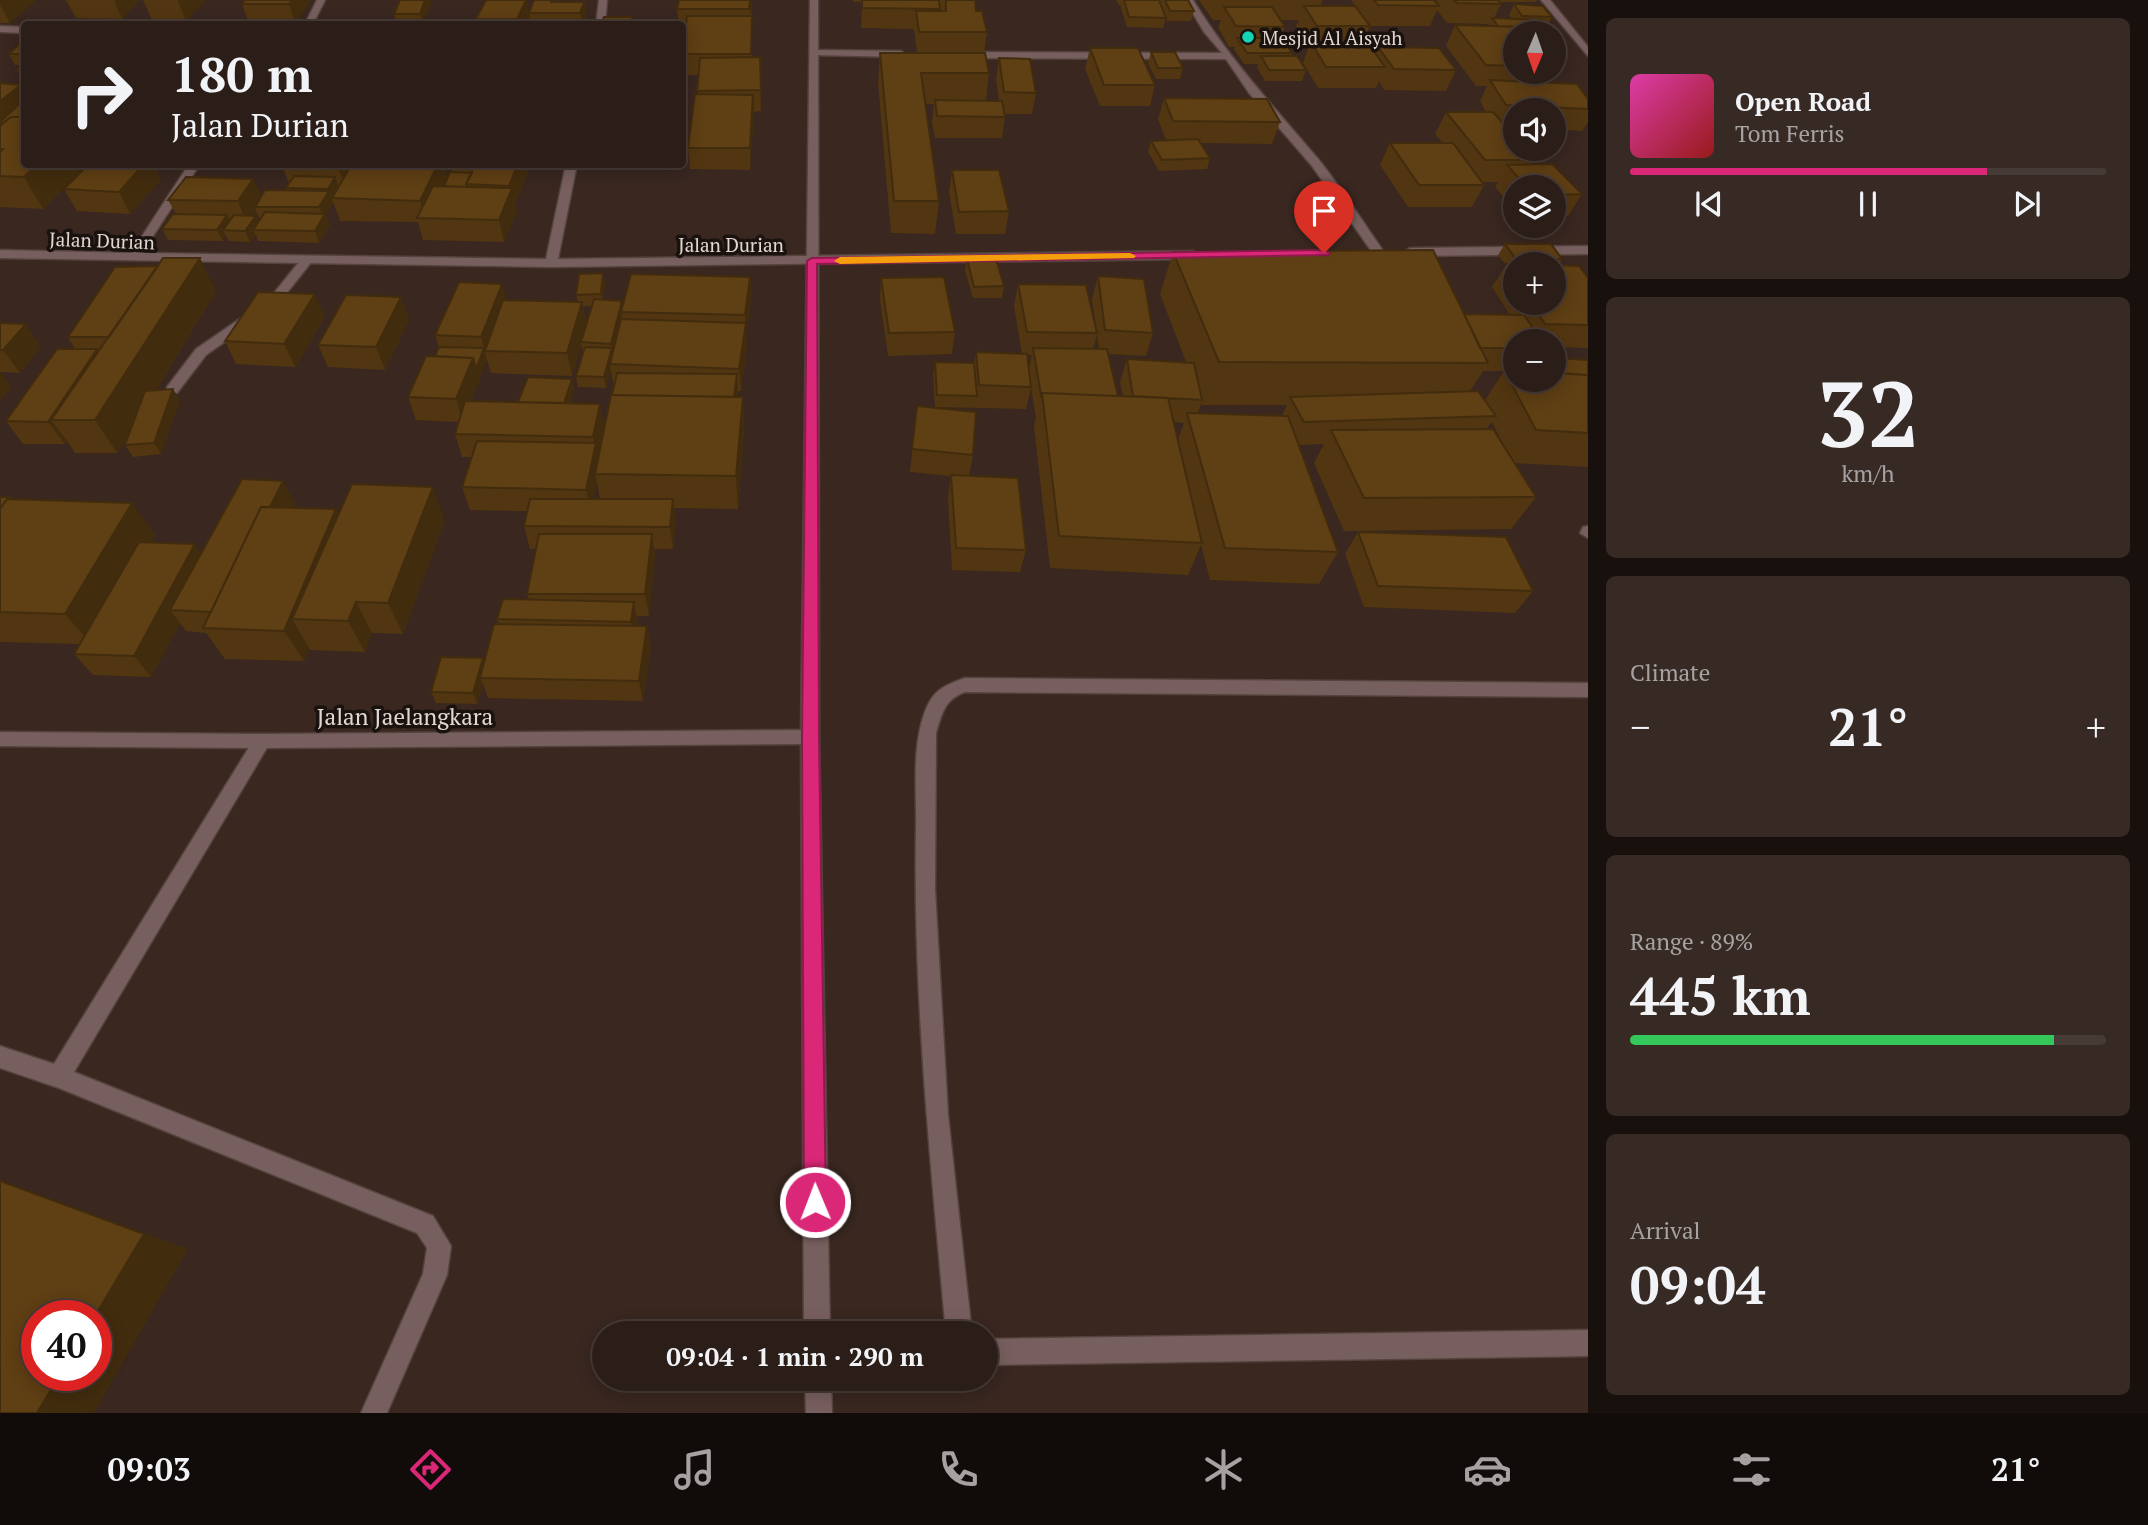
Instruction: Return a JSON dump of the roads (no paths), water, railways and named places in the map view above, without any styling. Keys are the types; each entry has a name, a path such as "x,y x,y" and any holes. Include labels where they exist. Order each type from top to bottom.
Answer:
{"street":[{"path":"310,21 321,0"},
{"path":"601,21 603,0"},
{"path":"814,0 816,53 812,261 810,737 817,1321"},
{"path":"1189,0 1207,30 1252,91 1316,164 1378,252"},
{"path":"1545,0 1588,53"},
{"path":"0,29 21,30"},
{"path":"816,53 913,54"},
{"path":"954,55 1228,55"},
{"path":"133,258 192,168"},
{"path":"551,263 571,168"},
{"path":"1364,252 1588,250"},
{"name":"Jalan Durian","path":"0,254 551,263 1213,255"},
{"path":"172,390 201,352 274,301 307,260"},
{"path":"958,1321 937,1115 925,889 928,733 935,708 945,692 965,685 1058,684 1588,690"},
{"name":"Jalan Jaelangkara","path":"0,739 262,741 810,737"},
{"path":"59,1077 262,741"},
{"path":"0,1057 59,1077 425,1224 439,1245 435,1275 374,1413"},
{"path":"998,1352 1588,1343"},
{"path":"818,1391 819,1413"}],"place":[{"name":"Mesjid Al Aisyah","path":"1248,37"}]}
